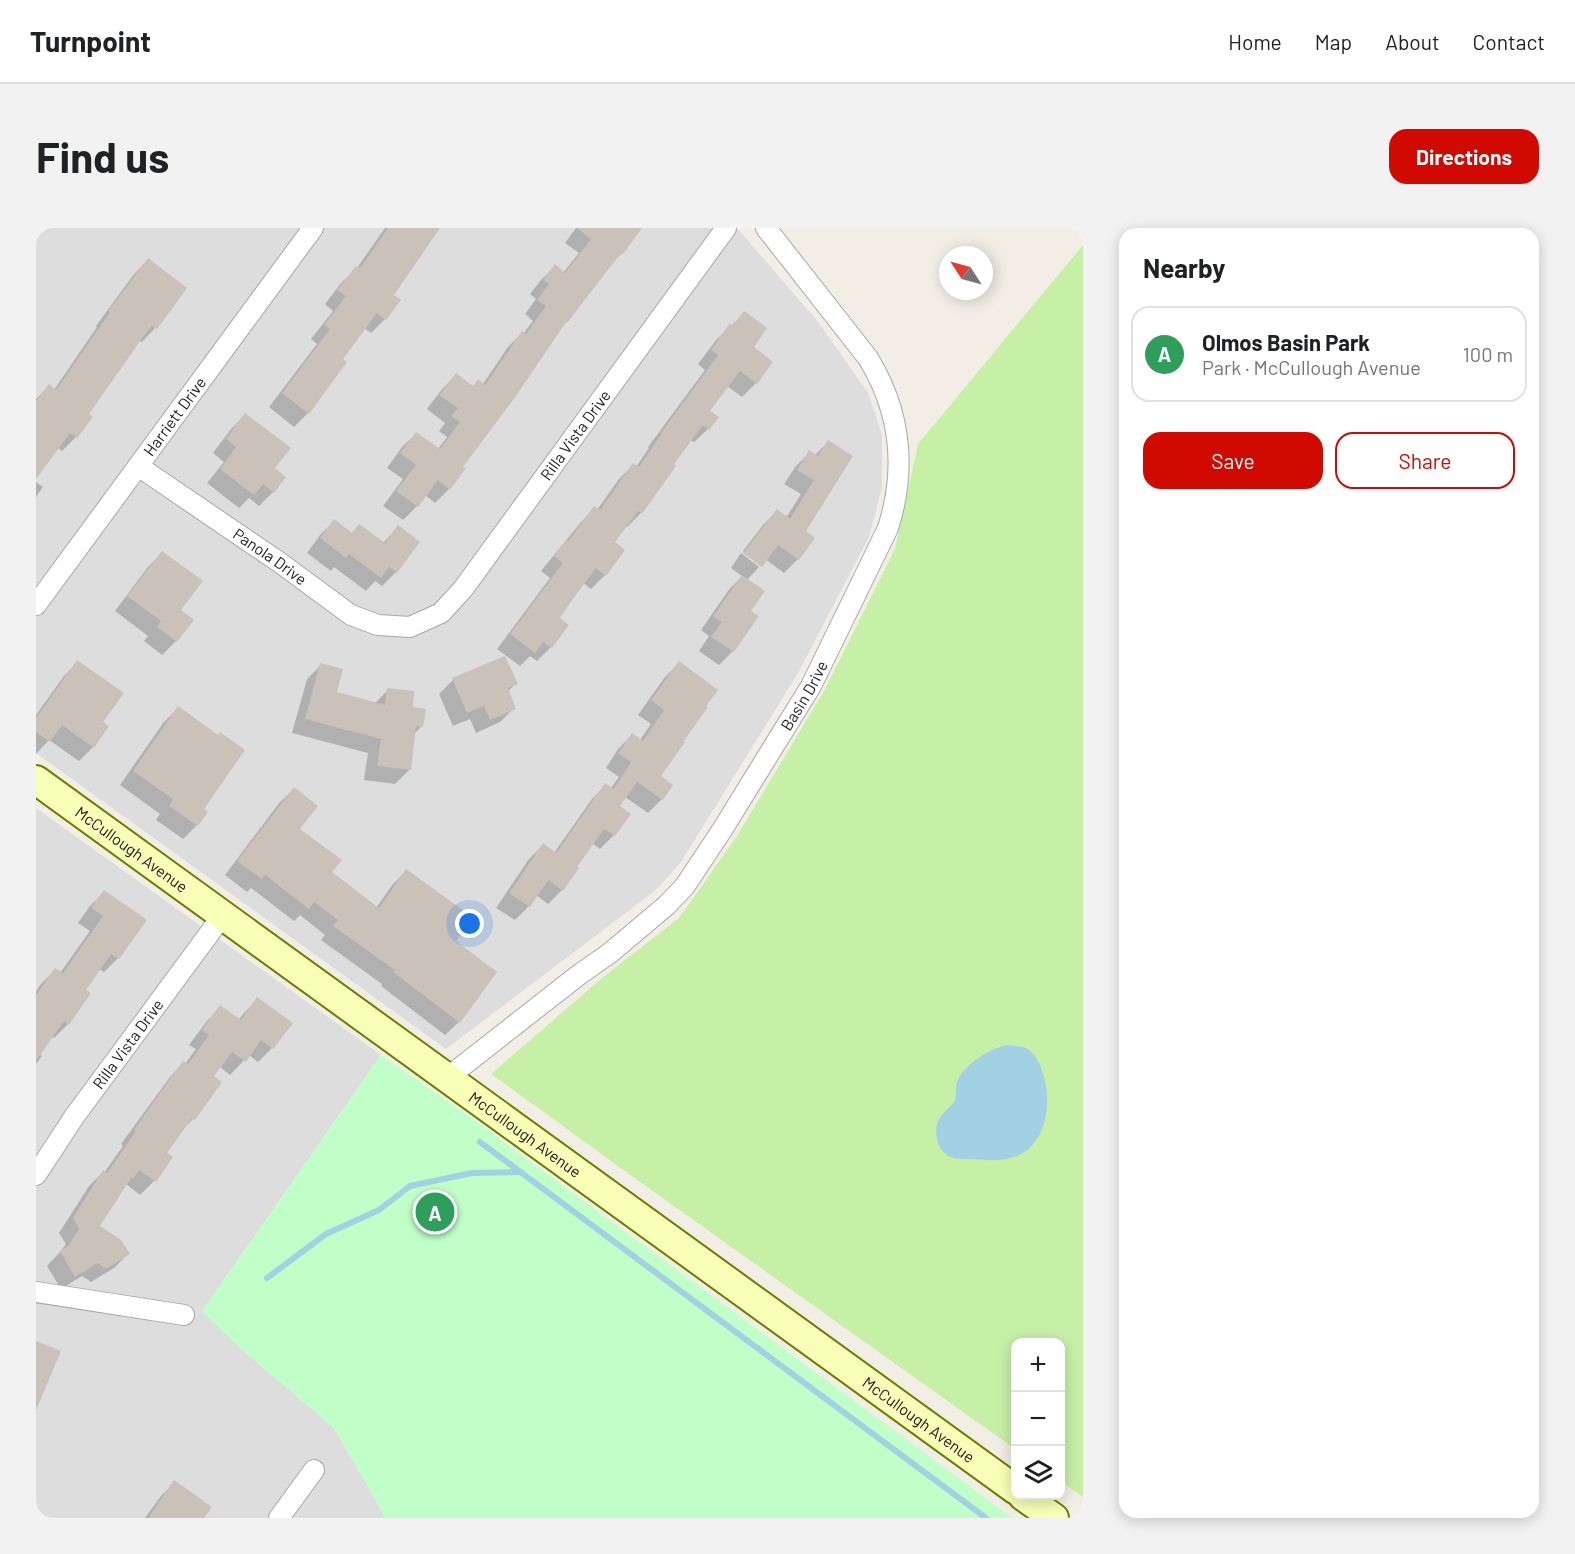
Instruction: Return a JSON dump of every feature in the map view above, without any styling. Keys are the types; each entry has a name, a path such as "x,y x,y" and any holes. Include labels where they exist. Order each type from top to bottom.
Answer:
{"main road":[{"name":"McCullough Avenue","path":"36,780 1011,1486"},
{"path":"1029,1500 1054,1518"}],"street":[{"name":"Harriett Drive","path":"36,605 313,228"},
{"name":"Rilla Vista Drive","path":"410,627 441,613 463,589 726,228"},
{"name":"Basin Drive","path":"447,1078 610,953 667,905 685,886 811,686 888,528 898,490 900,450 893,412 879,375 766,228"},
{"name":"Panola Drive","path":"138,466 279,562 351,615 378,625 410,627"},
{"name":"Rilla Vista Drive","path":"36,1175 74,1117 223,915"},
{"path":"36,1292 184,1315"},
{"path":"279,1518 314,1470"}],"shaded area":[{"path":"36,228 737,228 819,323 868,393 882,435 882,487 869,537 798,673 681,862 656,890 446,1049 36,753"},
{"path":"36,808 381,1055 202,1311 241,1349 333,1427 385,1518 36,1518"}],"green space":[{"path":"1083,245 1083,1497 1065,1484 1065,1338 1011,1338 1011,1446 491,1074 602,978 679,918 737,836 824,691 895,549 918,444"},
{"path":"381,1055 466,1114 1013,1518 385,1518 333,1427 241,1349 202,1311"}],"water":[{"path":"1008,1045 1029,1050 1042,1070 1047,1104 1043,1126 1038,1137 1023,1153 1003,1160 960,1159 947,1155 940,1147 936,1137 937,1126 939,1118 955,1100 959,1079 969,1065 977,1059"}],"building":[{"path":"388,228 440,228 394,295 401,300 386,320 377,313 343,359 347,362 309,414 282,393 330,329 324,325 346,296 337,290 356,266 360,268"},
{"path":"577,228 642,228 566,322 516,396 463,467 466,468 450,490 438,480 418,507 396,491 416,465 400,453 416,432 440,449 460,422 451,416 458,408 439,395 456,373 473,386 478,379 485,385 522,331 526,334 546,306 537,300 549,284 543,280 555,264 565,273 591,239"},
{"path":"148,258 187,288 157,329 152,326 143,337 89,414 93,417 77,438 70,433 36,479 36,401 49,384 56,390 110,312 108,311"},
{"path":"744,311 767,328 754,347 773,362 757,384 740,371 710,411 719,417 709,430 703,425 674,464 676,466 642,514 638,511 615,542 625,550 606,576 596,568 560,618 569,625 552,648 543,642 535,653 510,634 563,563 554,556 594,506 600,510 633,463 639,467 718,355 711,350 730,323 733,326"},
{"path":"245,413 291,448 275,468 286,477 274,493 263,484 254,495 220,469 236,447 226,439"},
{"path":"828,440 853,456 806,531 815,538 799,560 778,545 762,567 743,553 777,509 790,519 814,480 797,470 809,450 818,456"},
{"path":"334,519 352,533 359,524 385,543 398,525 420,542 397,573 389,567 381,578 349,554 346,558 320,538"},
{"path":"162,551 203,581 181,610 194,620 177,642 157,627 161,621 127,596"},
{"path":"742,575 765,591 751,611 759,616 734,652 711,637 722,622 713,616"},
{"path":"505,656 518,684 508,688 516,709 490,720 484,706 467,713 452,678"},
{"path":"77,660 124,693 103,722 109,726 94,748 62,725 50,742 36,732 36,718"},
{"path":"679,661 718,690 661,776 673,785 663,800 637,782 620,806 631,814 615,836 604,829 563,891 548,880 530,907 509,893 543,843 556,853 605,783 614,789 631,762 618,753 632,733 643,741 664,710 651,700"},
{"path":"320,663 343,669 337,692 385,705 387,688 414,691 413,707 426,709 423,727 416,726 411,770 377,766 381,739 305,719"},
{"path":"178,706 218,735 220,732 245,750 204,809 208,812 198,826 169,806 173,799 133,771"},
{"path":"294,787 318,806 300,829 342,860 332,872 379,908 406,869 474,918 456,941 497,972 460,1023 393,972 395,970 333,926 338,920 314,902 309,909 265,875 262,879 237,861"},
{"path":"104,890 147,920 119,959 111,954 86,990 91,993 69,1025 64,1021 36,1061 36,995 55,968 63,973 103,916 91,908"},
{"path":"257,997 293,1023 273,1049 261,1040 246,1062 232,1052 214,1076 222,1082 195,1120 192,1118 167,1153 173,1157 156,1182 139,1170 133,1179 131,1178 100,1226 121,1240 130,1254 106,1269 97,1263 75,1277 60,1251 68,1246 79,1229 73,1218 103,1170 107,1173 136,1131 134,1130 183,1061 188,1064 209,1035 202,1030 220,1005 241,1020"},
{"path":"36,1341 61,1351 36,1410"},
{"path":"174,1480 212,1507 204,1518 148,1518"}],"waterway":[{"path":"480,1142 986,1518"},
{"path":"267,1278 326,1234 379,1210 410,1186 472,1173 521,1172"}],"place":[{"name":"Olmos Basin Park","path":"435,1212"}]}
